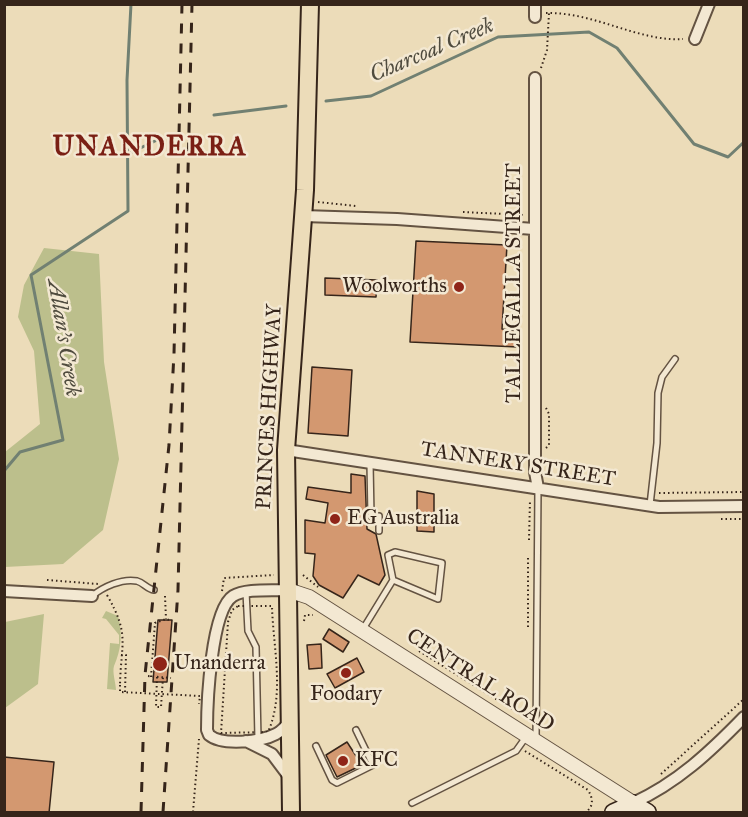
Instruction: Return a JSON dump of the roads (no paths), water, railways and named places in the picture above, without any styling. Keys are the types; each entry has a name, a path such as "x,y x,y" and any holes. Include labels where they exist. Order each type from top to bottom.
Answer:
{"main road":[{"name":"PRINCES HIGHWAY","path":"291,813 286,450 303,216 310,4"},
{"path":"613,813 633,803"},
{"name":"CENTRAL ROAD","path":"633,803 648,813"}],"street":[{"path":"695,39 709,4"},
{"name":"TALLEGALLA STREET","path":"535,78 535,472 538,488"},
{"path":"303,216 397,219 534,229"},
{"name":"TANNERY STREET","path":"286,450 650,505 744,506"},
{"path":"288,590 246,592 232,597 221,616 215,645 207,727 209,735 214,739 245,741 272,754 291,779"},
{"name":"CENTRAL ROAD","path":"288,590 309,597 527,741 633,803"},
{"path":"5,591 92,596"},
{"path":"633,803 658,792 678,778 744,717"},
{"path":"245,741 258,735 277,734 290,720"}],"lane":[{"path":"650,505 657,443 658,393 662,377 675,359"},
{"path":"370,461 371,516 379,516 379,531"},
{"path":"412,803 516,751 527,741 538,488"},
{"path":"362,631 393,580 388,555 395,552 442,563 438,599 393,580"},
{"path":"92,596 103,588 134,581 154,590"},
{"path":"246,592 248,631 256,647 258,735"},
{"path":"316,746 332,780 337,783 373,765 356,730"}],"waterway":[{"name":"Allan's Creek","path":"4,471 20,452 63,440 31,275 128,211 127,80 131,4"},
{"name":"Charcoal Creek","path":"326,101 371,96 498,37 589,32 617,48 694,144 728,157 744,142"},
{"name":"Charcoal Creek","path":"214,115 286,106"},
{"name":"Charcoal Creek","path":"128,154 157,140"},
{"name":"Allan's Creek","path":"4,621 4,627"}],"railway":[{"path":"141,812 145,675 169,445 174,354 182,4"},
{"path":"163,812 178,590 192,4"}],"place":[{"name":"Woolworths","path":"459,287"},
{"name":"EG Australia","path":"335,519"},
{"name":"Unanderra","path":"160,664"},
{"name":"Foodary","path":"346,673"},
{"name":"KFC","path":"343,761"}],"district":[{"name":"UNANDERRA","path":"150,148"}]}
